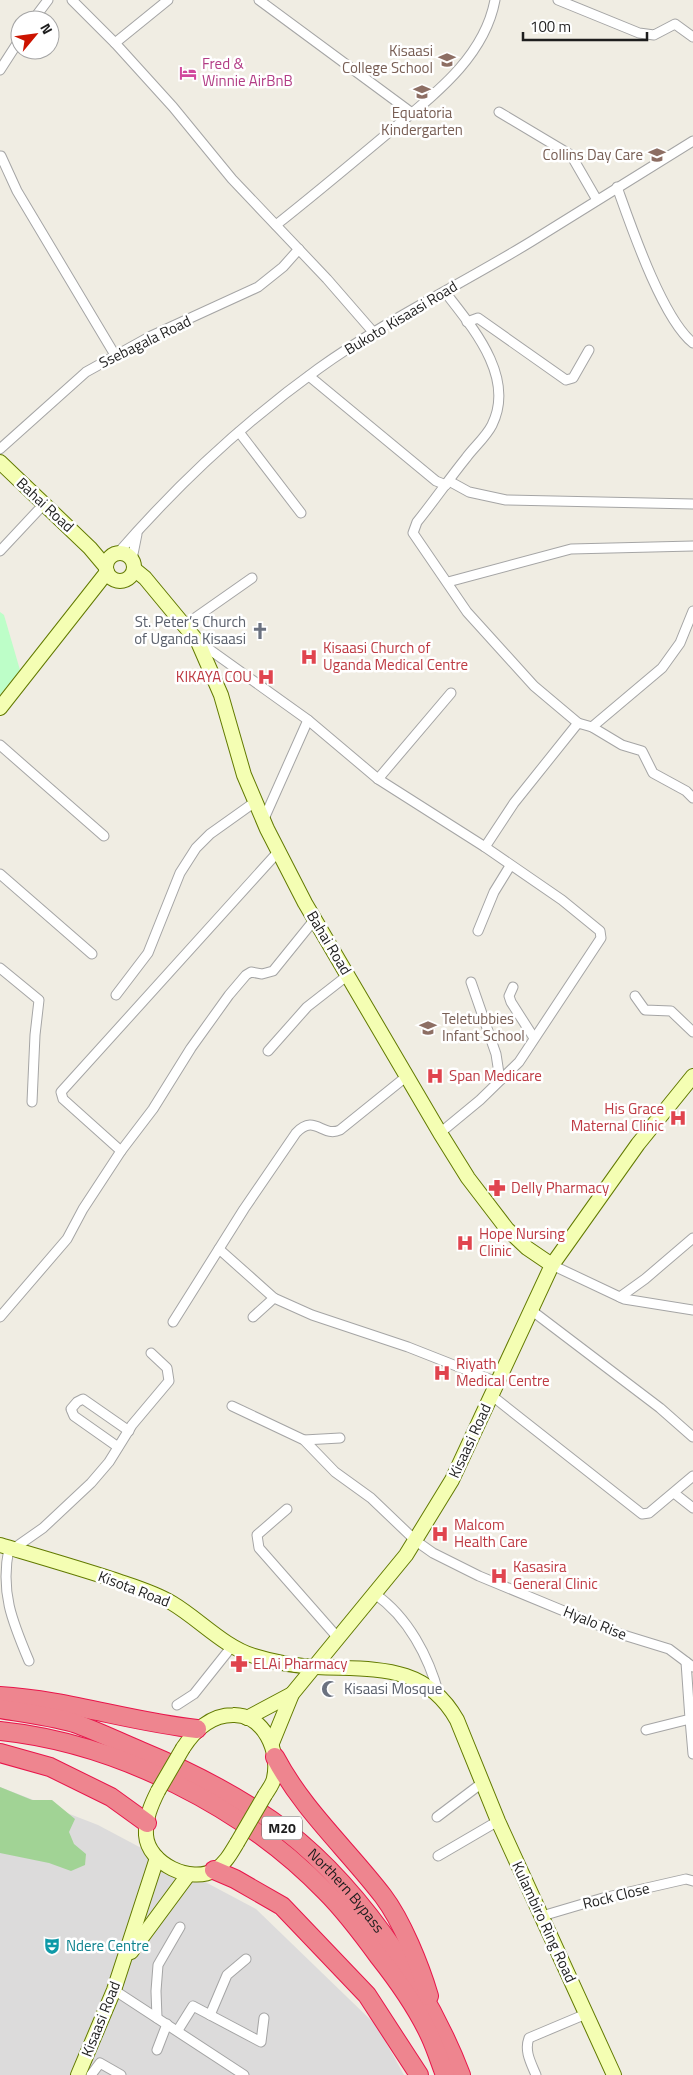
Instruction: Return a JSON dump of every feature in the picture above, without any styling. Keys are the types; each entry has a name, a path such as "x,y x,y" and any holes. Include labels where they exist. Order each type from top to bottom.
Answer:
{"highway":[{"path":"0,1696 30,1698 100,1710 161,1725 197,1729"},
{"name":"Northern Bypass","path":"0,1709 74,1724 159,1758 225,1790 272,1821 306,1848 359,1904 396,1955 437,2023 462,2075"},
{"name":"Northern Bypass","path":"0,1731 31,1734 113,1757 180,1785 236,1818 326,1892 402,1986 430,2035 445,2075"},
{"path":"273,1750 289,1784 313,1815 384,1897 419,1964 437,2023"},
{"path":"0,1753 59,1771 111,1797 146,1823"},
{"path":"214,1870 235,1879 282,1906 367,1995 419,2075"}],"street":[{"path":"72,0 115,43 173,108 232,179 299,249 374,334"},
{"path":"115,43 168,0"},
{"path":"259,0 412,113"},
{"path":"276,225 447,82 479,43 493,14 495,0"},
{"path":"558,0 639,33 654,34 675,24 693,37"},
{"path":"0,70 10,54"},
{"path":"499,112 572,155 597,200"},
{"name":"Bukoto Kisaasi Road","path":"116,554 138,534 177,491 239,432 309,376 374,334 693,141"},
{"path":"1,156 17,191 115,355"},
{"path":"618,187 632,230 658,287 681,330 693,343"},
{"name":"Ssebagala Road","path":"0,449 76,380 115,355 258,287 283,267 299,249"},
{"path":"445,292 480,342 496,376 499,391 498,402 491,427 417,522 413,533 467,612 520,671 551,702 578,723 592,727 622,744 642,751 657,777 686,791 693,798"},
{"path":"467,322 478,318 566,380 573,378 589,350"},
{"path":"309,376 436,481 447,483 469,492 506,500 693,504"},
{"path":"239,432 301,512"},
{"name":"Bahai Road","path":"0,462 90,548 120,571 145,578 156,593 186,625 198,642 221,695 235,748 263,822 315,919 468,1178 507,1229 527,1248 552,1265"},
{"path":"0,551 44,504"},
{"name":"Bukoto Kisaasi Road","path":"0,708 90,596 120,571 138,534"},
{"path":"448,582 571,549 693,546"},
{"name":"Bahai Road","path":"90,548 116,554 124,553 120,571"},
{"path":"116,554 107,562 120,571"},
{"path":"186,625 252,578"},
{"path":"592,727 662,668 680,643 693,611"},
{"path":"198,642 308,720 378,779 485,847 562,900 596,927 601,934 519,1062 440,1133"},
{"path":"378,779 450,693"},
{"path":"263,822 308,720"},
{"path":"485,847 514,803 578,723"},
{"path":"0,745 104,836"},
{"path":"116,996 148,953 180,873 196,848 210,834 255,802"},
{"path":"121,1151 63,1100 61,1092 278,852"},
{"path":"478,930 494,892 510,866"},
{"path":"0,874 92,954"},
{"path":"0,1317 67,1239 121,1151 153,1109 191,1048 229,995 246,975 251,972 262,974 273,972 315,919"},
{"path":"0,968 39,1000 34,1035 32,1102"},
{"path":"268,1051 307,1007 348,975"},
{"path":"470,982 496,1054 500,1080"},
{"path":"513,987 509,996 511,1002 534,1038"},
{"path":"635,996 644,1010 671,1011 693,1032"},
{"path":"173,1322 218,1249 300,1128 312,1124 332,1132 340,1130 407,1076"},
{"name":"Kisaasi Road","path":"292,1694 339,1639 416,1541 452,1480 552,1265 648,1130 693,1076"},
{"path":"620,1297 645,1279 693,1238"},
{"path":"218,1249 274,1298 312,1315 408,1346 494,1388 642,1514 649,1513 693,1476"},
{"path":"552,1265 632,1301 693,1310"},
{"path":"254,1317 274,1298"},
{"path":"531,1310 660,1408 693,1437"},
{"path":"29,1661 8,1606 4,1566 8,1547 43,1528 77,1498 109,1462 129,1431 170,1378 167,1368 151,1353"},
{"path":"118,1447 74,1416 71,1409 77,1402 83,1399 129,1431"},
{"path":"232,1406 304,1440 340,1438"},
{"name":"Hyalo Rise","path":"304,1440 335,1472 383,1508 416,1541 432,1553 479,1576 617,1633 669,1649 690,1664"},
{"path":"674,1493 693,1508"},
{"path":"287,1510 257,1535 259,1548 339,1639"},
{"name":"Kisota Road","path":"8,1547 130,1585 171,1602 233,1645 255,1656 315,1667 354,1668 410,1676 424,1683 439,1695"},
{"path":"375,1594 392,1606 412,1635 431,1666 439,1695"},
{"path":"177,1705 194,1694 233,1645"},
{"path":"690,1664 690,1719 693,1754"},
{"path":"247,1718 292,1694"},
{"path":"273,1750 292,1694"},
{"name":"Kulambiro Ring Road","path":"439,1695 449,1706 457,1720 498,1821 614,2075"},
{"path":"234,1714 247,1718 267,1734 273,1750 274,1778 225,1861 214,1870 188,1875 157,1858 146,1837 146,1823 149,1809 158,1792 183,1748 197,1729 221,1717 234,1714"},
{"path":"646,1730 690,1719"},
{"path":"437,1817 482,1783"},
{"path":"438,1856 498,1821"},
{"name":"Kisaasi Road","path":"78,2075 124,1963 157,1858"},
{"name":"Kisaasi Road","path":"124,1963 188,1875"},
{"name":"Rock Close","path":"542,1916 603,1898 686,1879 692,1880"},
{"path":"157,2018 156,1991 158,1965 180,1926"},
{"path":"210,2015 227,1975 246,1959"},
{"path":"114,1990 178,2030 244,2075"},
{"path":"178,2030 193,2006 261,2042 264,2018"},
{"path":"536,2075 527,2053 526,2044 529,2038 586,2014"},
{"path":"157,2050 167,2024"},
{"path":"92,2075 100,2063 121,2075"}],"shaded area":[{"path":"0,1787 98,1825 256,1909 377,2026 404,2075 0,2075"}],"green space":[{"path":"0,612 4,615 20,670 0,695"},
{"path":"0,1787 32,1800 52,1800 75,1819 69,1832 74,1844 86,1854 85,1865 71,1871 49,1863 0,1853"}],"place":[{"name":"Kisaasi College School","path":"447,60"},
{"name":"Fred & Winnie AirBnB","path":"188,73"},
{"name":"Equatoria Kindergarten","path":"422,92"},
{"name":"Collins Day Care","path":"657,155"},
{"name":"St. Peter’s Church of Uganda Kisaasi","path":"260,631"},
{"name":"Kisaasi Church of Uganda Medical Centre","path":"309,657"},
{"name":"KIKAYA COU","path":"266,677"},
{"name":"Teletubbies Infant School","path":"428,1028"},
{"name":"Span Medicare","path":"435,1076"},
{"name":"His Grace Maternal Clinic","path":"678,1118"},
{"name":"Delly Pharmacy","path":"497,1188"},
{"name":"Hope Nursing Clinic","path":"465,1243"},
{"name":"Riyath Medical Centre","path":"442,1373"},
{"name":"Malcom Health Care","path":"440,1534"},
{"name":"Kasasira General Clinic","path":"499,1576"},
{"name":"ELAi Pharmacy","path":"239,1664"},
{"name":"Kisaasi Mosque","path":"330,1689"},
{"name":"Ndere Centre","path":"52,1946"}]}
